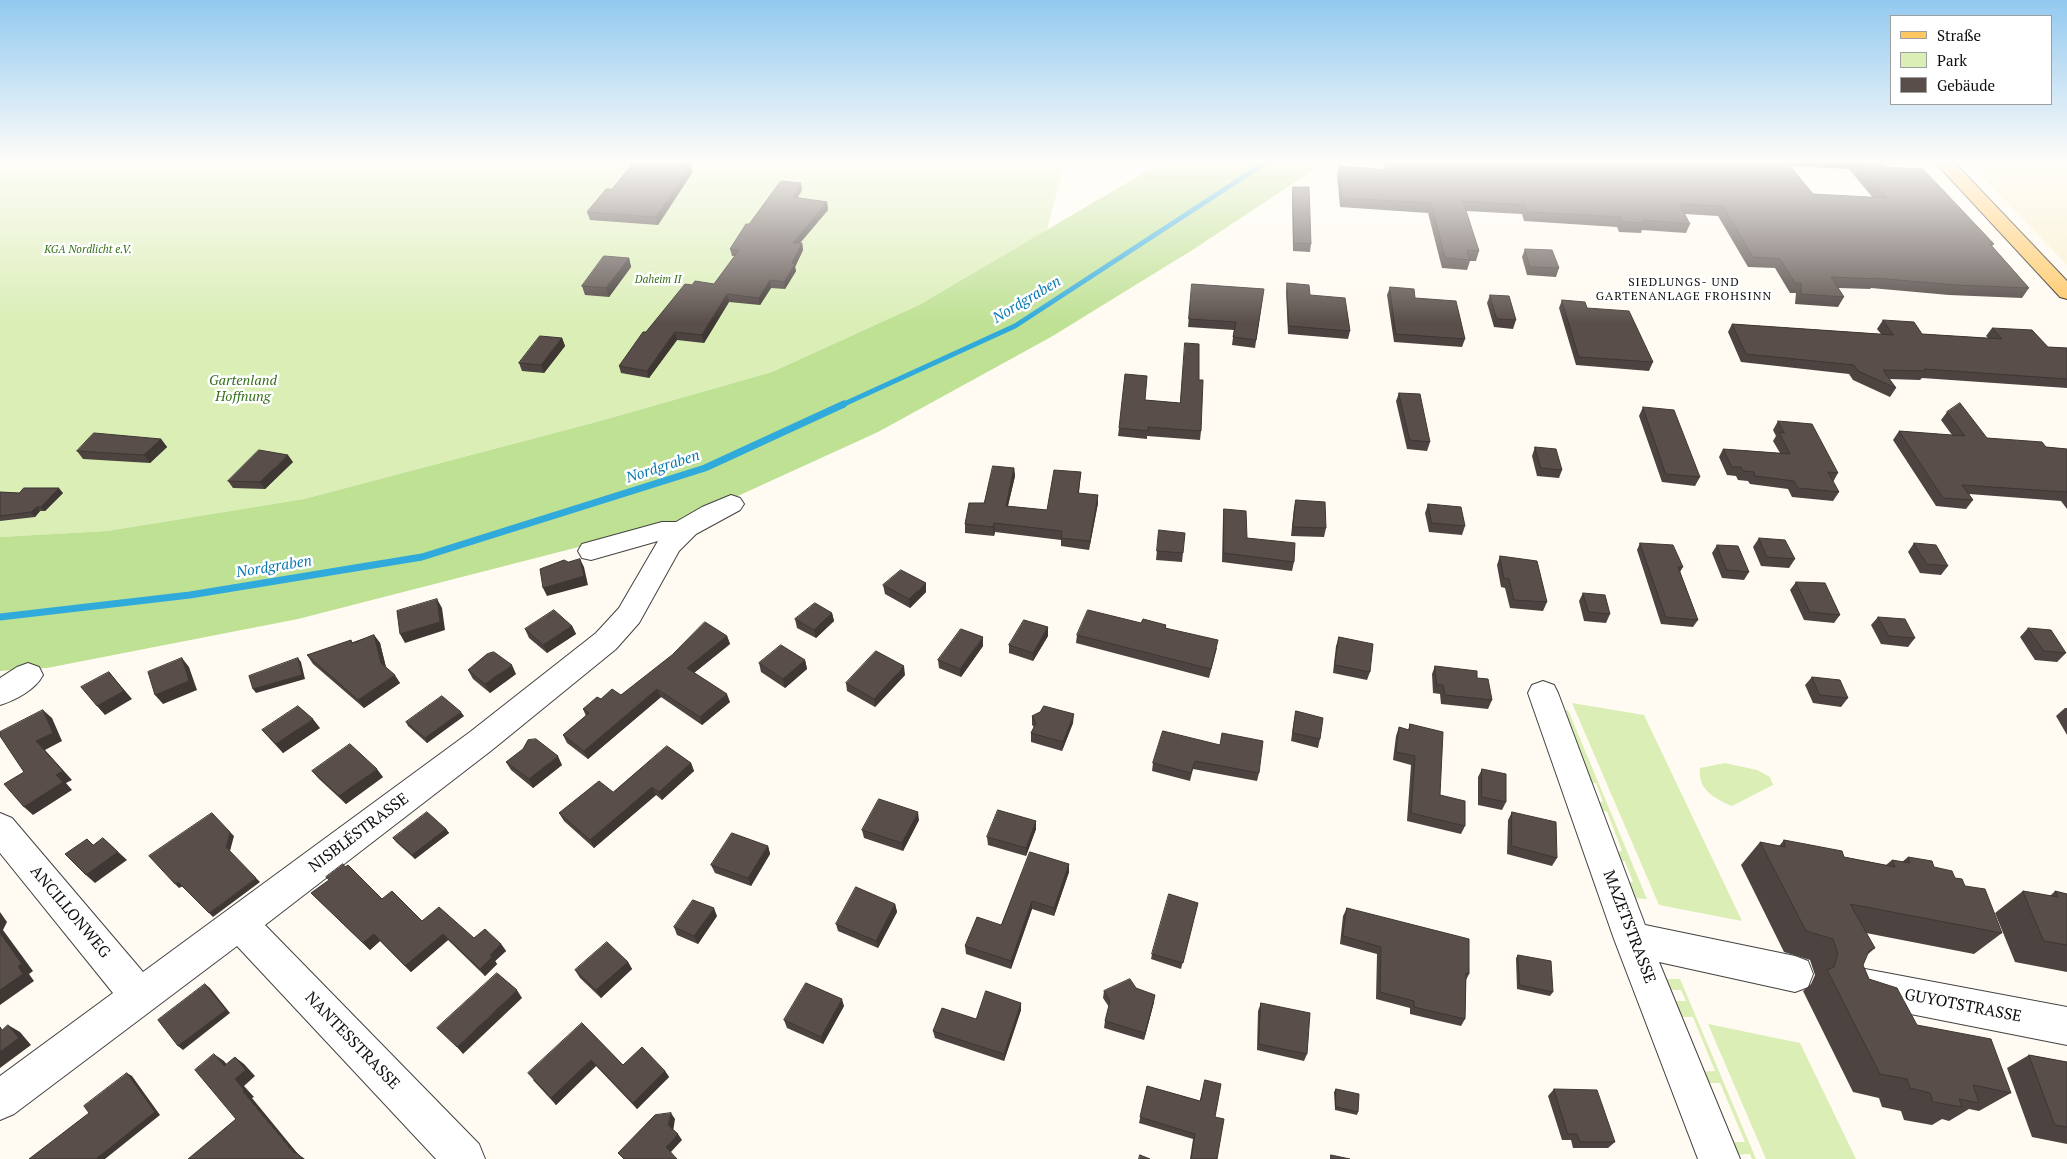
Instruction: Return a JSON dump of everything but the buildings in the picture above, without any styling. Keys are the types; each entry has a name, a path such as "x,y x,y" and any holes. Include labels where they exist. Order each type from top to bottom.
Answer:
{"main road":[{"path":"1994,215 2067,293"}],"street":[{"path":"590,551 662,530 682,531 731,504"},
{"name":"NISBLÉSTRASSE","path":"0,1100 454,761 608,639 630,615 659,560 682,531"},
{"path":"0,693 28,675"},
{"name":"MAZETSTRASSE","path":"1543,693 1632,939 1719,1159"},
{"name":"ANCILLONWEG","path":"0,828 140,997"},
{"name":"NANTESSTRASSE","path":"239,923 464,1159"},
{"path":"1632,939 1795,974"},
{"name":"GUYOTSTRASSE","path":"1859,986 2067,1026"}],"shaded area":[{"path":"2019,215 2067,215 2067,265"}],"green space":[{"path":"0,215 1051,215 1047,230 919,305 772,372 600,421 304,499 107,531 0,537"},
{"path":"1072,215 1245,215 1051,337 878,432 729,500 682,525 645,530 298,619 47,668 0,671 0,537 107,531 304,499 600,421 772,372 919,305"},
{"path":"1572,703 1644,715 1742,921 1659,905"},
{"path":"1568,710 1647,899 1631,898 1625,882 1633,882 1625,861 1617,861 1614,852 1622,851 1607,811 1599,811 1596,802 1603,802 1596,783 1589,783 1563,711"},
{"path":"1725,763 1757,770 1770,777 1773,785 1732,806 1708,792 1701,782 1700,768"},
{"path":"1657,979 1680,979 1756,1159 1752,1159 1750,1154 1728,1155 1723,1142 1745,1142 1720,1083 1699,1083 1694,1072 1715,1071 1693,1017 1672,1017 1666,1001 1686,1001 1681,990 1661,990"},
{"path":"1708,1024 1800,1043 1856,1159 1766,1159"}],"waterway":[{"name":"Nordgraben","path":"842,405 1015,326 1185,215"},
{"name":"Nordgraben","path":"0,617 190,595 422,557 705,468 844,404"}],"district":[{"name":"SIEDLUNGS- UND GARTENANLAGE FROHSINN","path":"1684,290"}],"park label":[{"name":"KGA Nordlicht e.V.","path":"88,250"},
{"name":"Daheim II","path":"658,280"},
{"name":"Gartenland Hoffnung","path":"243,390"}]}
